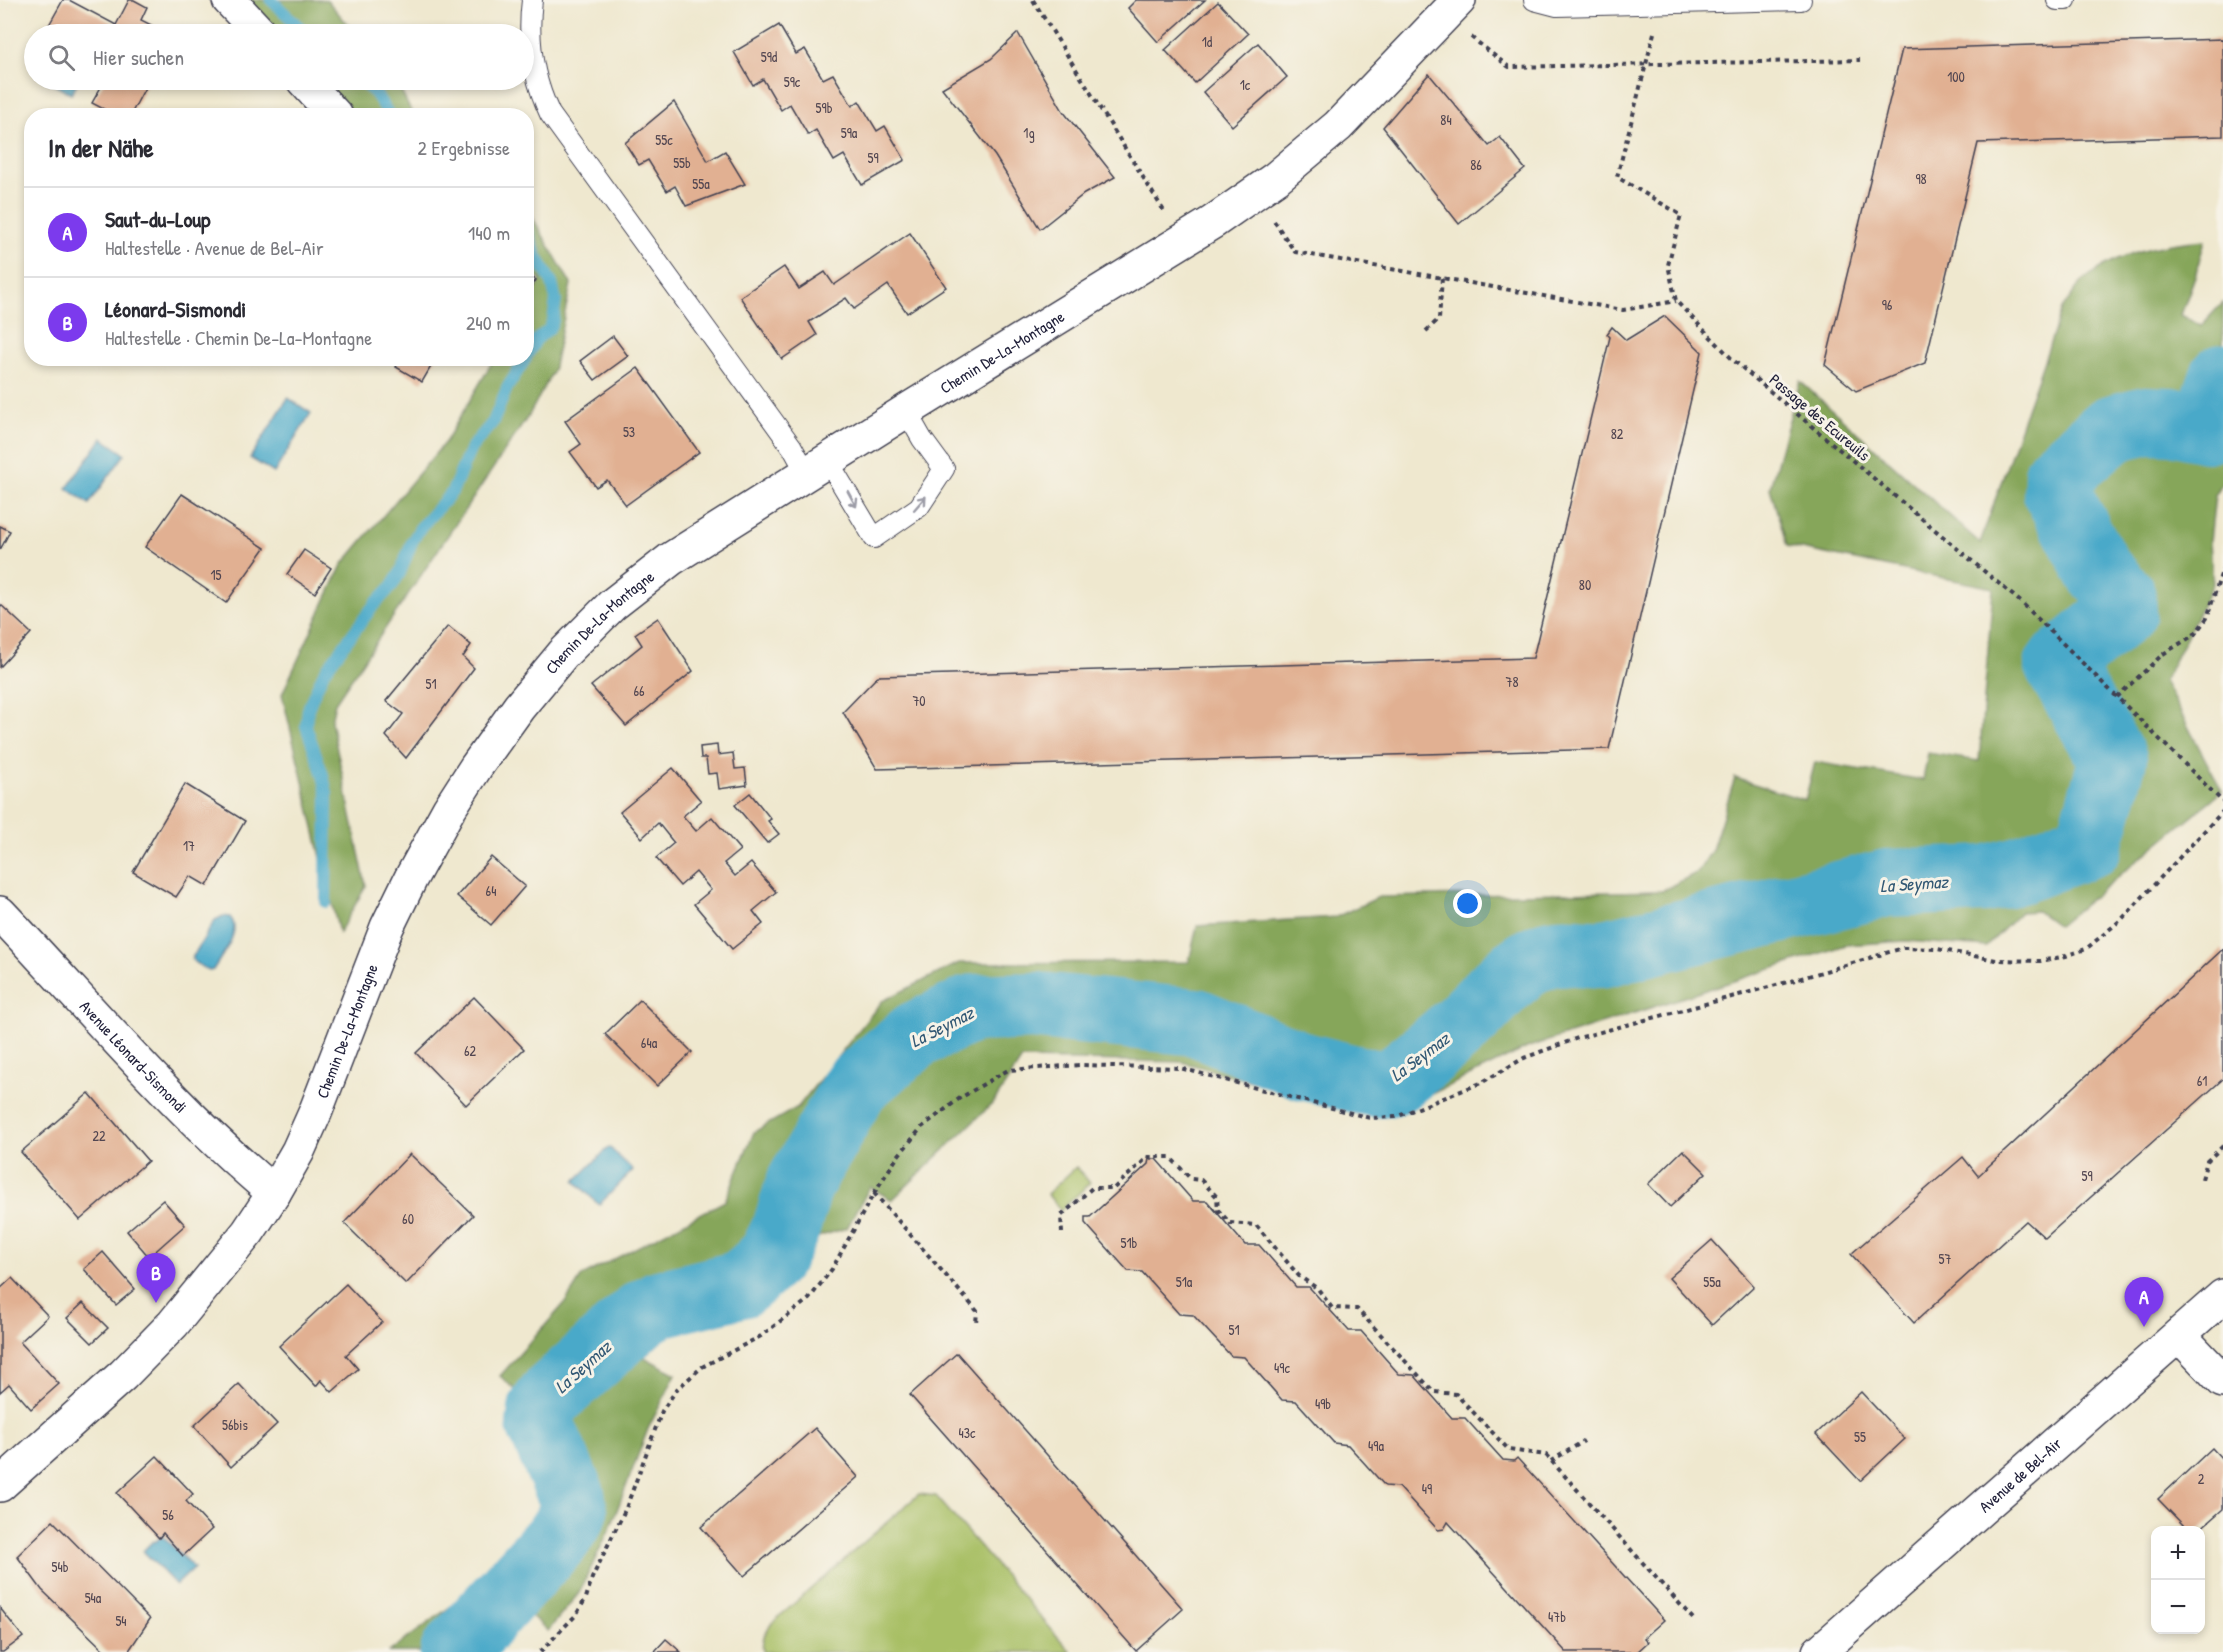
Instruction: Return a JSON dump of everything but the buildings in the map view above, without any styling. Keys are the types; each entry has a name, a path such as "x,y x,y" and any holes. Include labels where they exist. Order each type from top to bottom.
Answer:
{"street":[{"path":"229,0 252,24"},
{"name":"Chemin De-La-Montagne","path":"0,1485 123,1375 172,1324 248,1232 298,1151 387,927 411,878 460,792 519,707 563,654 612,605 671,559 906,411 1214,222 1276,178 1338,126 1458,0"},
{"path":"312,90 329,108"},
{"name":"Avenue Léonard-Sismondi","path":"0,913 165,1091 274,1193"},
{"name":"Avenue de Bel-Air","path":"1819,1652 2223,1296"},
{"path":"2179,1335 2223,1381"}],"lane":[{"path":"531,24 532,0"},
{"path":"1534,0 1557,6 1801,0"},
{"path":"2057,0 2066,0"},
{"path":"534,69 540,93 550,114 792,447 818,467 874,538 919,507 944,470 906,411"}],"path":[{"path":"1034,0 1169,219"},
{"path":"1271,216 1295,252 1623,310 1676,301 1668,265 1681,215 1617,177 1662,5"},
{"path":"1466,33 1509,67 1860,60"},
{"path":"1426,331 1438,319 1443,278"},
{"name":"Passage des Ecureuils","path":"1676,301 1733,360 2022,603 2117,697"},
{"path":"2223,568 2207,618 2194,635 2163,654 2117,697 2223,802"},
{"path":"540,1652 576,1615 586,1599 592,1578 626,1508 662,1411 677,1389 702,1367 761,1336 809,1299 832,1269 874,1193 898,1156 922,1127 960,1098 1008,1070 1080,1065 1180,1068 1370,1118 1396,1117 1481,1083 1524,1058 1578,1038 1795,980 1903,948 1937,949 1996,960 2041,961 2086,949 2122,919 2223,811"},
{"path":"2202,1179 2207,1161 2223,1146"},
{"path":"1062,1233 1061,1216 1092,1188 1114,1188 1148,1157 1170,1157 1191,1179 1201,1180 1217,1197 1218,1210 1230,1223 1256,1225 1299,1276 1318,1289 1332,1308 1357,1309 1434,1392 1456,1394 1509,1450 1546,1455 1695,1621"},
{"path":"874,1193 977,1311 976,1323"},
{"path":"1551,1461 1584,1441"}],"green space":[{"path":"247,0 327,0 347,24 270,24"},
{"path":"331,90 400,90 410,108 348,108"},
{"path":"534,220 571,284 553,371 529,415 335,703 331,721 366,886 339,933 282,694 342,565 446,441 490,366 534,366 534,292 541,280 534,274"},
{"path":"2205,240 2181,315 2201,326 2223,302 2223,482 2215,495 2210,541 2213,584 2164,681 2222,791 2058,926 2037,911 2021,912 1986,947 1905,941 1846,945 1529,1047 1413,1103 1323,1101 1182,1062 1022,1059 994,1102 892,1200 870,1187 847,1228 811,1239 778,1289 748,1306 680,1324 644,1357 676,1374 648,1429 611,1526 579,1593 548,1631 519,1605 553,1569 586,1504 583,1480 552,1423 500,1376 565,1303 582,1276 725,1201 754,1132 798,1107 882,1001 959,963 1189,962 1197,926 1336,917 1379,897 1662,891 1698,872 1712,850 1735,778 1805,800 1815,762 1923,780 1928,753 1979,761 1993,588 1787,546 1770,488 1800,381 1980,543 2062,309 2075,290 2096,270 2110,262 2158,247"},
{"path":"1076,1167 1090,1183 1061,1210 1047,1194"},
{"path":"919,1494 936,1496 1071,1652 763,1652 764,1636 773,1622"},
{"path":"454,1604 493,1652 389,1652"}],"water":[{"path":"288,398 311,413 274,473 250,458"},
{"path":"102,438 125,454 89,504 67,488"},
{"path":"223,916 230,917 234,929 225,951 213,970 209,971 194,962 192,958 215,920"},
{"path":"609,1147 633,1170 599,1205 575,1181"},
{"path":"162,1536 194,1568 176,1585 143,1551"}],"waterway":[{"path":"271,0 296,24"},
{"path":"371,90 385,108"},
{"path":"534,249 552,283 556,300 553,321 549,329 534,343"},
{"path":"326,902 327,794 306,726 308,709 324,672 374,605 392,586 420,528 452,492 471,448 493,422 507,388 521,366"},
{"name":"La Seymaz","path":"454,1652 559,1536 574,1512 571,1495 540,1424 542,1409 552,1395 642,1314 659,1304 741,1284 758,1270 772,1256 786,1228 800,1183 856,1085 916,1035 973,1008 1039,1006 1196,1022 1303,1066 1382,1084 1394,1081 1461,1025 1519,969 1542,956 1556,952 1601,954 1887,883 1986,879 2023,869 2089,844 2113,759 2058,665 2123,611 2122,596 2099,571 2057,493 2058,475 2111,429 2146,420 2172,421 2206,429 2223,378"}],"place":[{"name":"Léonard-Sismondi","path":"156,1303"},
{"name":"Saut-du-Loup","path":"2144,1327"}]}
